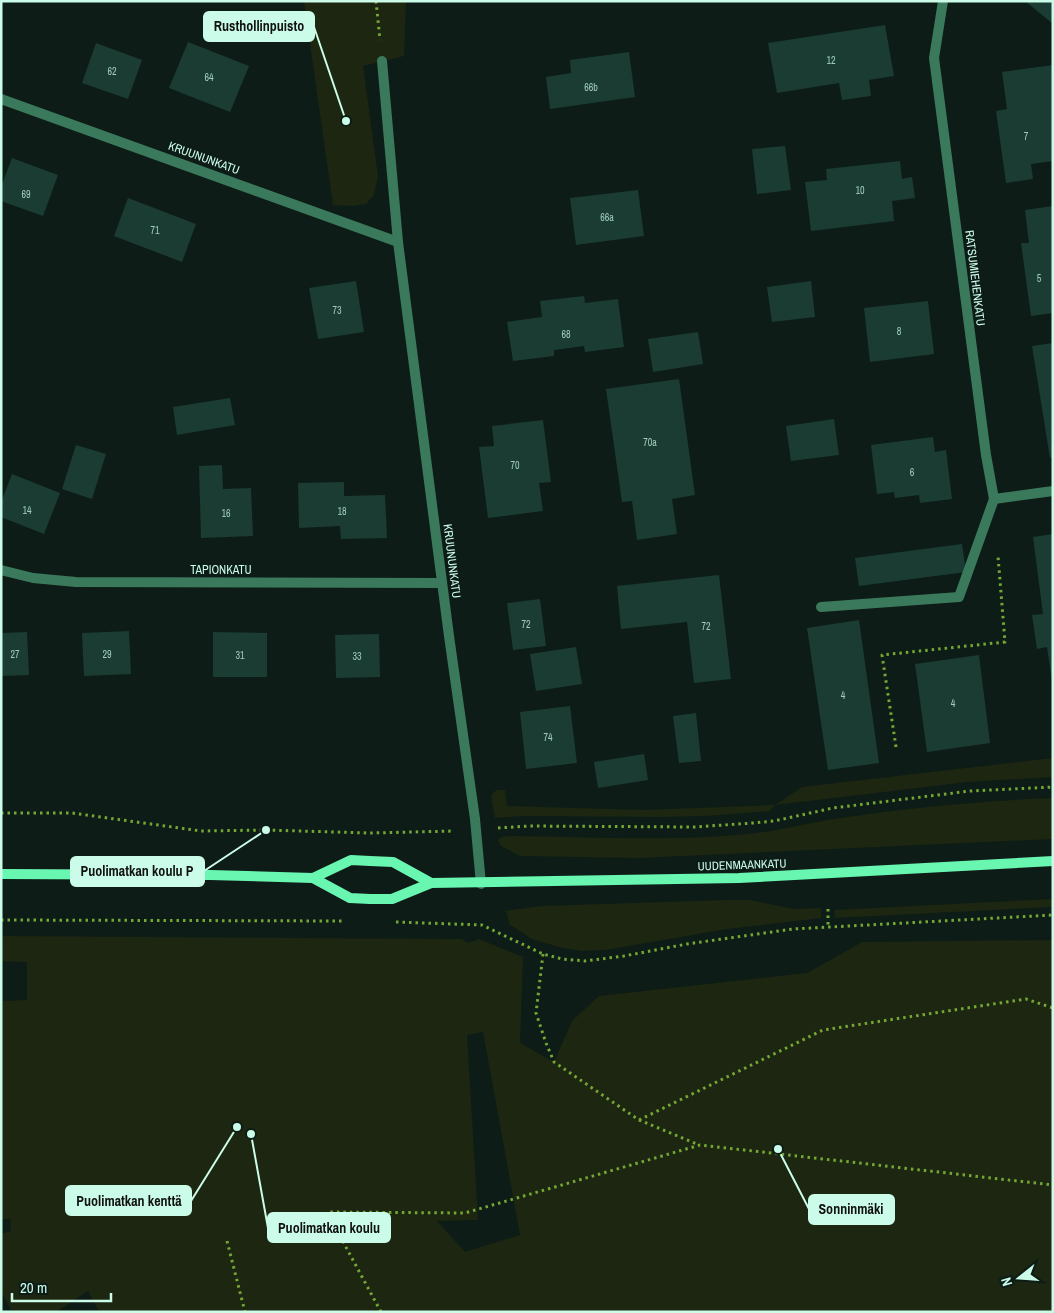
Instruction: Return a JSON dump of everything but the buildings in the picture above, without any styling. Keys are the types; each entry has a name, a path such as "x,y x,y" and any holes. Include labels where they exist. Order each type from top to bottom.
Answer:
{"main road":[{"name":"UUDENMAANKATU","path":"313,878 350,860 370,860 393,862 431,883"},
{"name":"UUDENMAANKATU","path":"1,874 210,875 313,878 350,898 392,899 431,883 481,884 739,878 1053,861"}],"street":[{"name":"RATSUMIEHENKATU","path":"943,1 934,58 986,455 994,499"},
{"name":"KRUUNUNKATU","path":"382,61 398,242 476,830 481,884"},
{"name":"KRUUNUNKATU","path":"1,98 398,242"},
{"path":"821,607 959,597 994,499 1053,491"},
{"name":"TAPIONKATU","path":"1,570 33,578 76,582 442,582"}],"path":[{"path":"376,1 382,61"},
{"path":"896,747 882,654 1005,642 999,556 979,542"},
{"path":"1,813 72,813 201,831 266,830 370,833 476,830 529,826 694,827 774,821 833,808 970,791 1053,787"},
{"path":"828,909 828,927"},
{"path":"388,922 482,925 543,954 562,959 585,961 755,934 828,927 1053,915"},
{"path":"1,920 349,921"},
{"path":"543,954 536,1013 554,1062 638,1120 700,1145 1053,1185"},
{"path":"638,1120 824,1030 1026,999 1053,1008"},
{"path":"381,1312 327,1212 465,1213 700,1145"},
{"path":"227,1241 245,1312"}],"green space":[{"path":"304,1 406,1 404,56 363,66 378,176 374,195 366,204 353,206 333,205"},
{"path":"1053,758 1053,777 967,782 775,805 802,787"},
{"path":"496,790 505,790 507,806 643,810 775,805 770,811 706,816 524,816 495,818 491,796"},
{"path":"1053,798 1053,839 639,858 520,856 501,846 498,840 501,837 511,836 634,838 726,836 766,832 834,819 916,808"},
{"path":"1053,899 1053,907 835,918 834,910"},
{"path":"749,900 794,909 821,908 821,918 727,929 606,950 582,951 562,948 532,939 509,924 505,911 542,906"},
{"path":"1,936 462,939 468,943 479,939 523,957 520,1043 554,1062 572,1021 599,996 807,973 862,942 1053,940 1053,1312 99,1312 88,1291 56,1312 12,1312 1,1291 1,1234 11,1231 10,1219 1,1219 1,1001 27,1000 27,962 1,961","holes":["483,1032 520,1235 465,1252 437,1221 478,1220 467,1035"]}],"place":[{"name":"Rusthollinpuisto","path":"346,121"},
{"name":"Puolimatkan koulu P","path":"266,830"},
{"name":"Puolimatkan kenttä","path":"237,1127"},
{"name":"Puolimatkan koulu","path":"251,1134"},
{"name":"Sonninmäki","path":"778,1149"}]}
